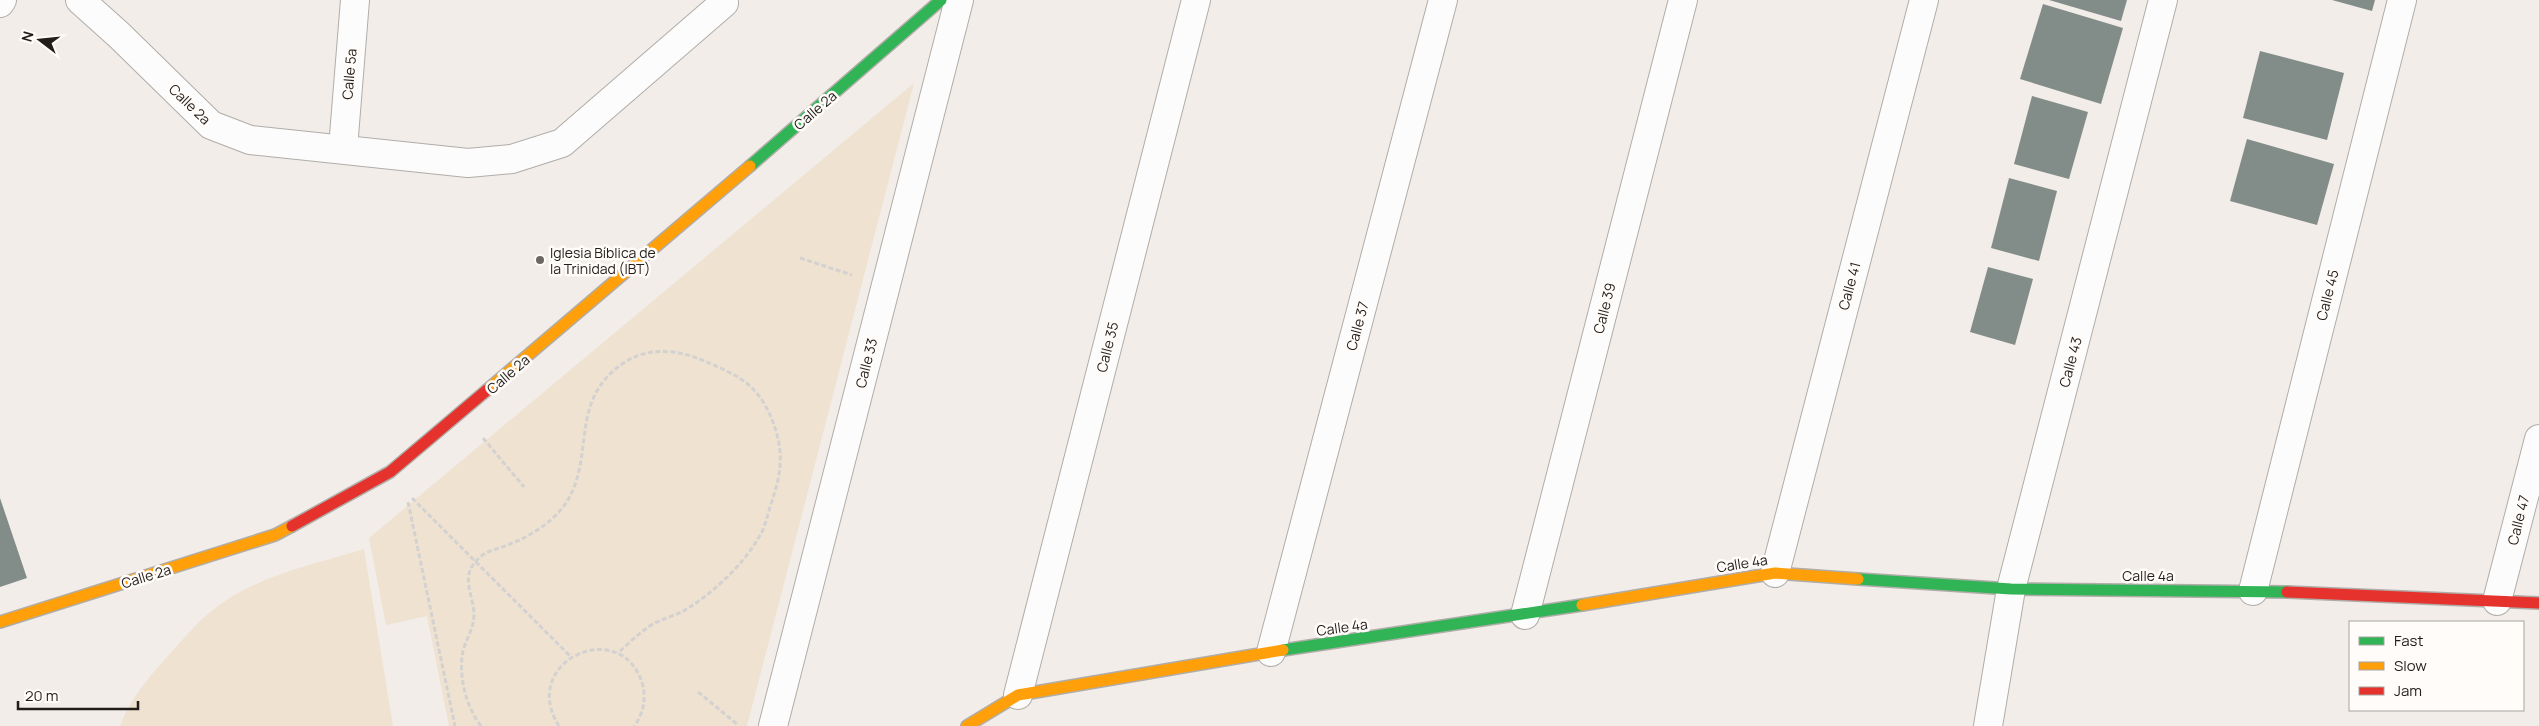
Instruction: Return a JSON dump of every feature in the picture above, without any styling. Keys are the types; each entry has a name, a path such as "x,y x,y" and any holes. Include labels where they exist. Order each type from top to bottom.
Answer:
{"street":[{"name":"Calle 2a","path":"80,0 120,35 211,125 250,140 468,162 512,159 562,143 724,3"},
{"name":"Calle 5a","path":"343,148 355,0"},
{"name":"Calle 2a","path":"0,622 275,535 390,472 682,225 941,0"},
{"name":"Calle 33","path":"774,726 959,0"},
{"name":"Calle 35","path":"1018,695 1196,0"},
{"name":"Calle 37","path":"1271,652 1443,0"},
{"name":"Calle 39","path":"1525,616 1683,0"},
{"name":"Calle 41","path":"1775,573 1924,0"},
{"name":"Calle 43","path":"1988,726 2010,589 2163,0"},
{"name":"Calle 45","path":"2253,591 2402,0"},
{"name":"Calle 47","path":"2497,601 2539,439"},
{"name":"Calle 4a","path":"967,726 1018,695 1271,652 1525,616 1775,573 2010,589 2253,591 2539,603"}],"path":[{"path":"800,258 853,276"},
{"path":"481,726 474,717 465,693 463,669 463,652 473,626 474,614 468,579 476,561 488,551 507,546 540,527 567,500 576,483 588,408 600,386 622,364 644,354 666,350 687,353 736,376 754,390 766,407 781,446 781,466 761,535 748,554 718,585 686,610 654,624 635,636 618,653"},
{"path":"482,438 524,487"},
{"path":"412,498 570,656"},
{"path":"408,502 454,726"},
{"path":"559,726 551,712 549,697 551,682 559,668 570,656 585,650 602,649 618,653 631,663 640,676 644,693 643,709 637,725"},
{"path":"698,692 740,726"}],"shaded area":[{"path":"914,83 747,726 449,726 427,616 386,625 369,538"},
{"path":"364,549 393,726 120,726 134,698 146,681 191,630 218,606 234,595 270,578"}],"building":[{"path":"2049,0 2127,0 2121,21"},
{"path":"2332,0 2375,0 2372,11"},
{"path":"2043,4 2123,28 2101,104 2020,79"},
{"path":"2260,51 2344,73 2327,140 2243,118"},
{"path":"2032,96 2088,112 2069,179 2014,164"},
{"path":"2247,139 2334,164 2317,225 2230,201"},
{"path":"2009,178 2057,191 2039,261 1991,248"},
{"path":"1988,267 2033,279 2015,345 1970,332"},
{"path":"0,498 27,578 0,587"}],"traffic: fast":[{"path":"750,166 941,0"},
{"path":"1858,579 2011,589 2287,592"},
{"path":"1283,650 1582,605"}],"traffic: slow":[{"path":"487,390 750,166"},
{"path":"0,622 275,535 292,526"},
{"path":"1582,605 1775,573 1858,579"},
{"path":"967,726 1018,695 1283,650"}],"traffic: jam":[{"path":"292,526 390,472 487,390"},
{"path":"2287,592 2539,603"}],"place":[{"name":"Iglesia Bíblica de la Trinidad (IBT)","path":"540,260"}]}
